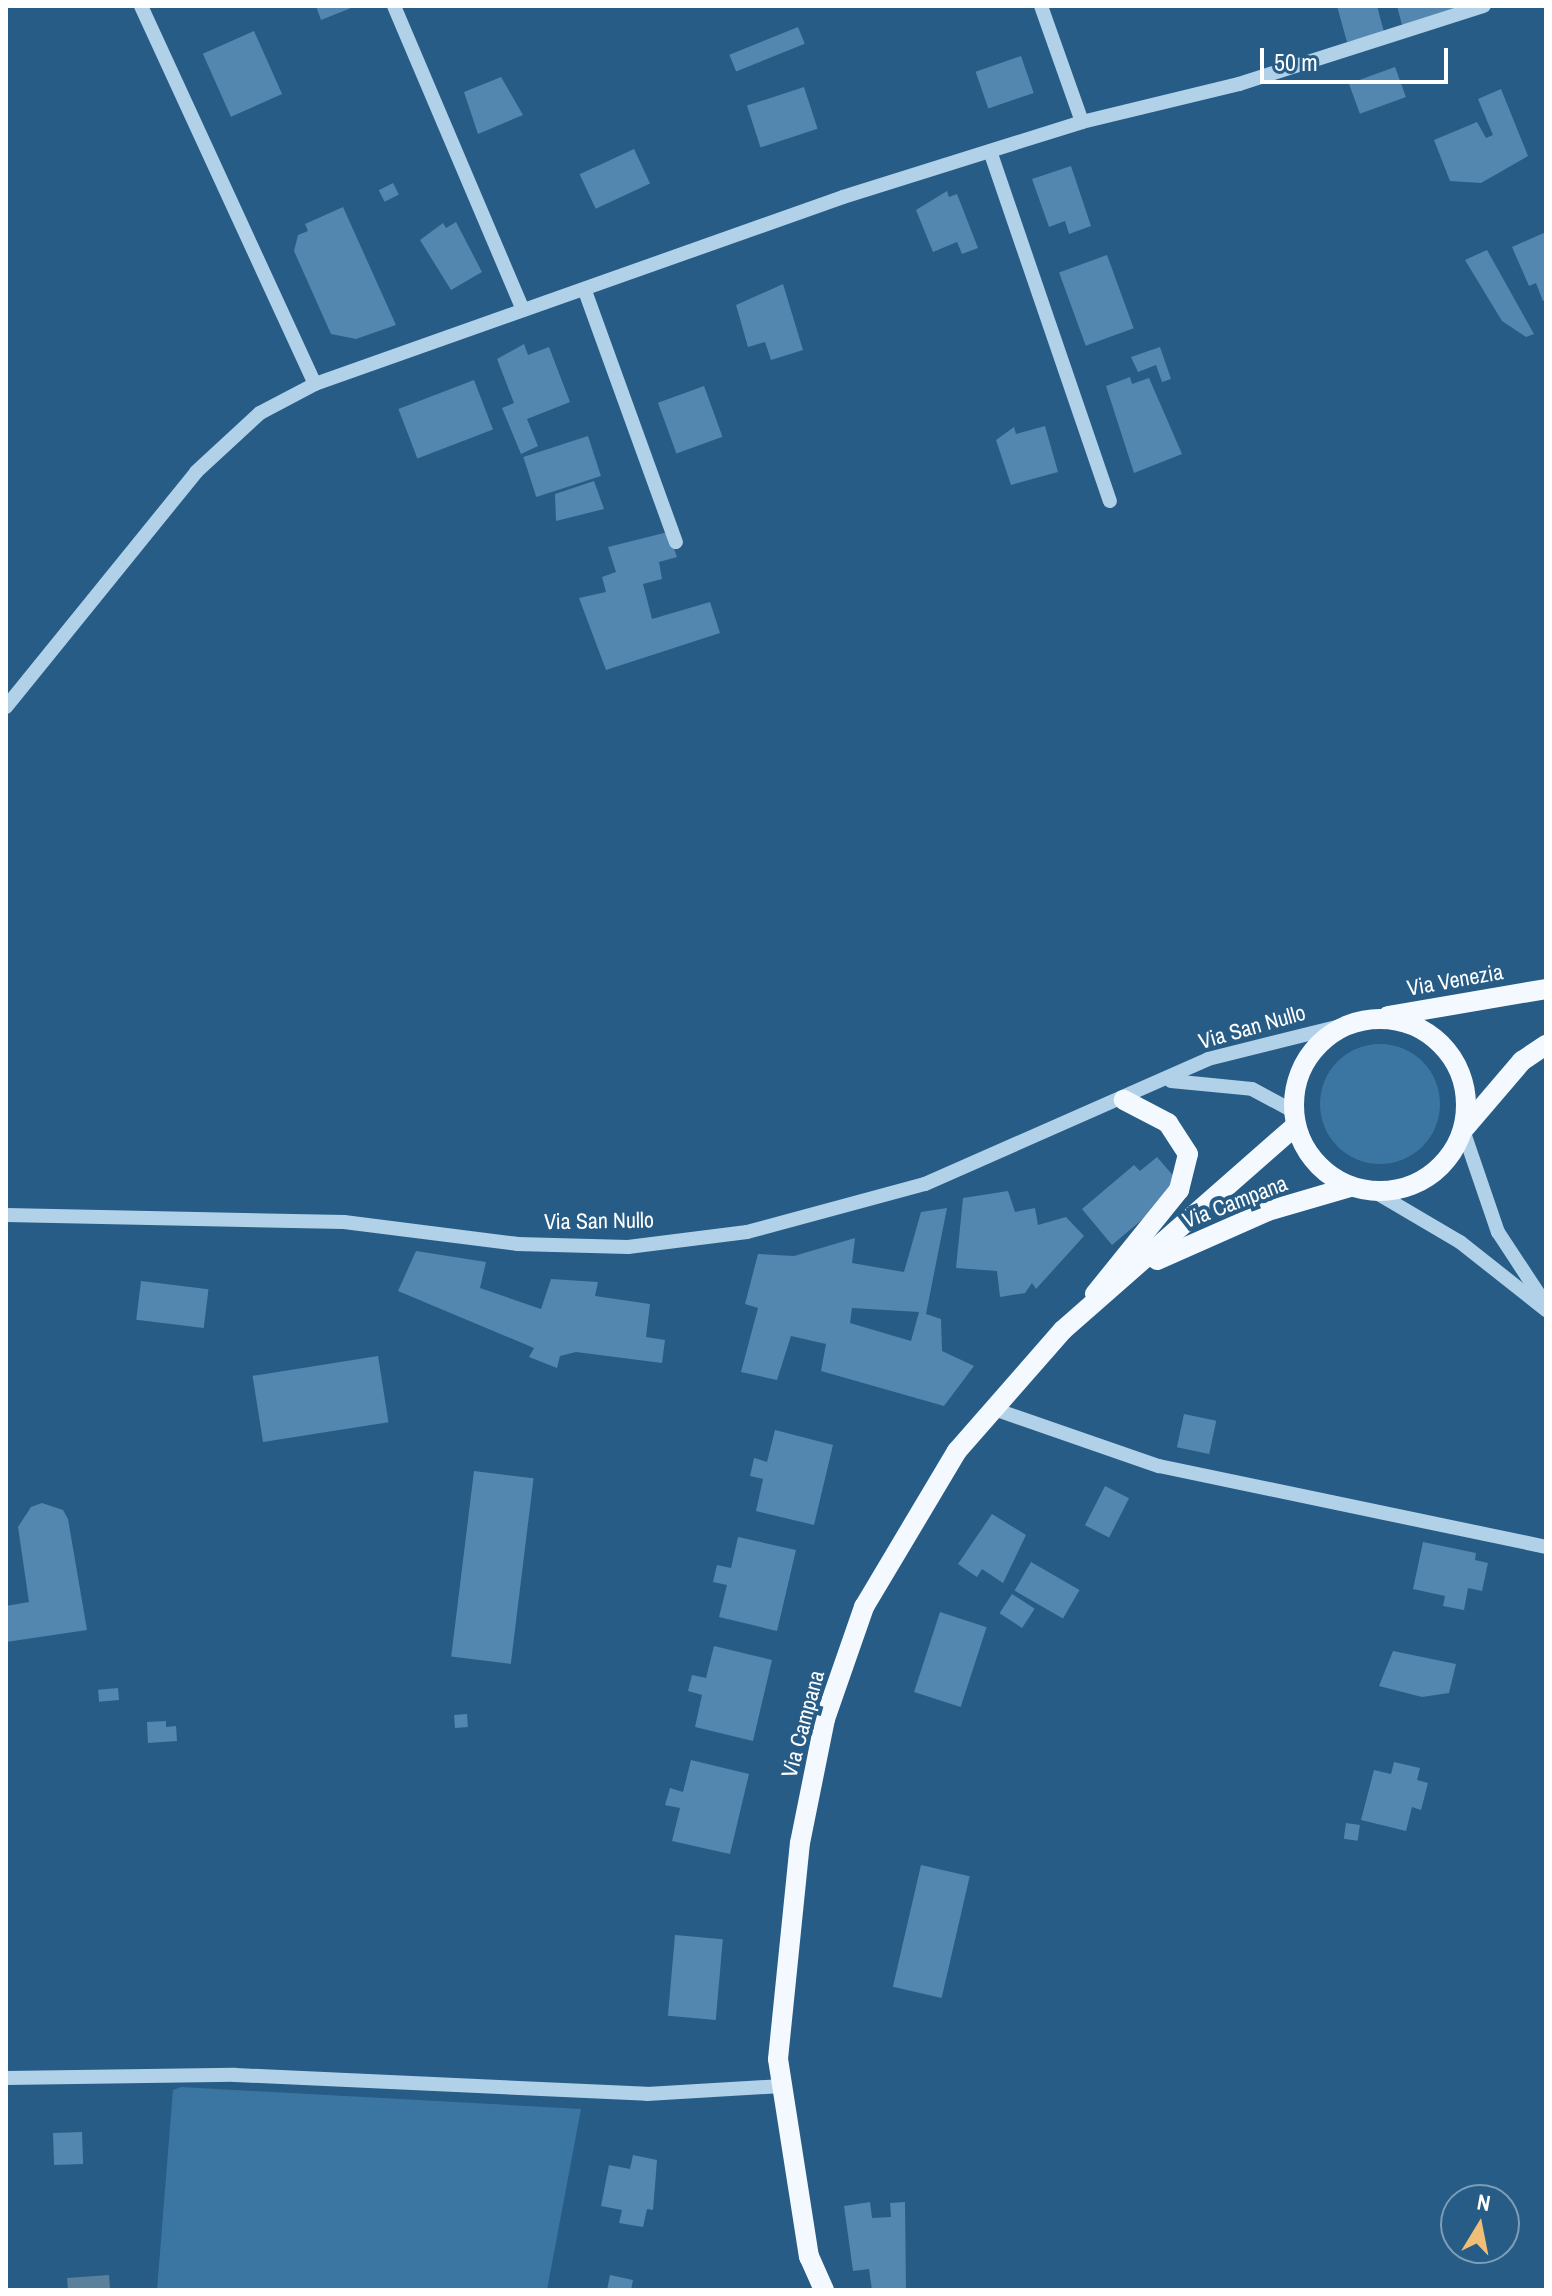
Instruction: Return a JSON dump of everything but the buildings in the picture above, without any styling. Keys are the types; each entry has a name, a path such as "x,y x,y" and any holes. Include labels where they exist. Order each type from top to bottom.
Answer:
{"main road":[{"name":"Via Venezia","path":"1362,1021 1546,989"},
{"path":"1294,1118 1294,1088 1308,1058 1362,1021 1419,1028 1454,1060 1464,1082 1463,1130"},
{"path":"1463,1130 1522,1061 1546,1045"},
{"path":"1063,1330 1179,1190 1188,1154 1181,1138 1168,1123 1124,1100"},
{"name":"Via Campana","path":"824,2290 809,2257 778,2059 800,1843 825,1719 864,1607 957,1451 1063,1330 1139,1269 1294,1118 1310,1158 1350,1187 1375,1192 1404,1189 1430,1176 1463,1130"},
{"name":"Via Campana","path":"1139,1269 1242,1222 1350,1187"}],"street":[{"path":"141,6 315,384"},
{"path":"394,6 523,310"},
{"path":"1041,6 1082,122"},
{"path":"6,707 196,472 260,413 315,384 990,151 1082,122 1239,84 1484,6"},
{"path":"990,151 1110,501"},
{"path":"585,291 676,542"},
{"name":"Via San Nullo","path":"6,1215 344,1222 517,1244 628,1247 747,1232 925,1184 1259,1043 1362,1021"},
{"name":"Via San Nullo","path":"1166,1081 1252,1089 1294,1118"},
{"path":"1463,1130 1498,1232 1546,1308"},
{"path":"1375,1192 1460,1242 1546,1308"},
{"path":"994,1409 1159,1466 1546,1547"},
{"path":"6,2078 235,2075 647,2094 782,2086"}],"shaded area":[{"path":"1380,1044 1403,1048 1423,1061 1436,1081 1440,1104 1436,1127 1423,1147 1403,1160 1380,1164 1357,1160 1337,1147 1324,1127 1320,1104 1324,1081 1337,1061 1357,1048"},
{"path":"181,2087 581,2109 547,2290 157,2290 173,2090"},
{"path":"109,2275 110,2290 68,2290 67,2278"}]}
